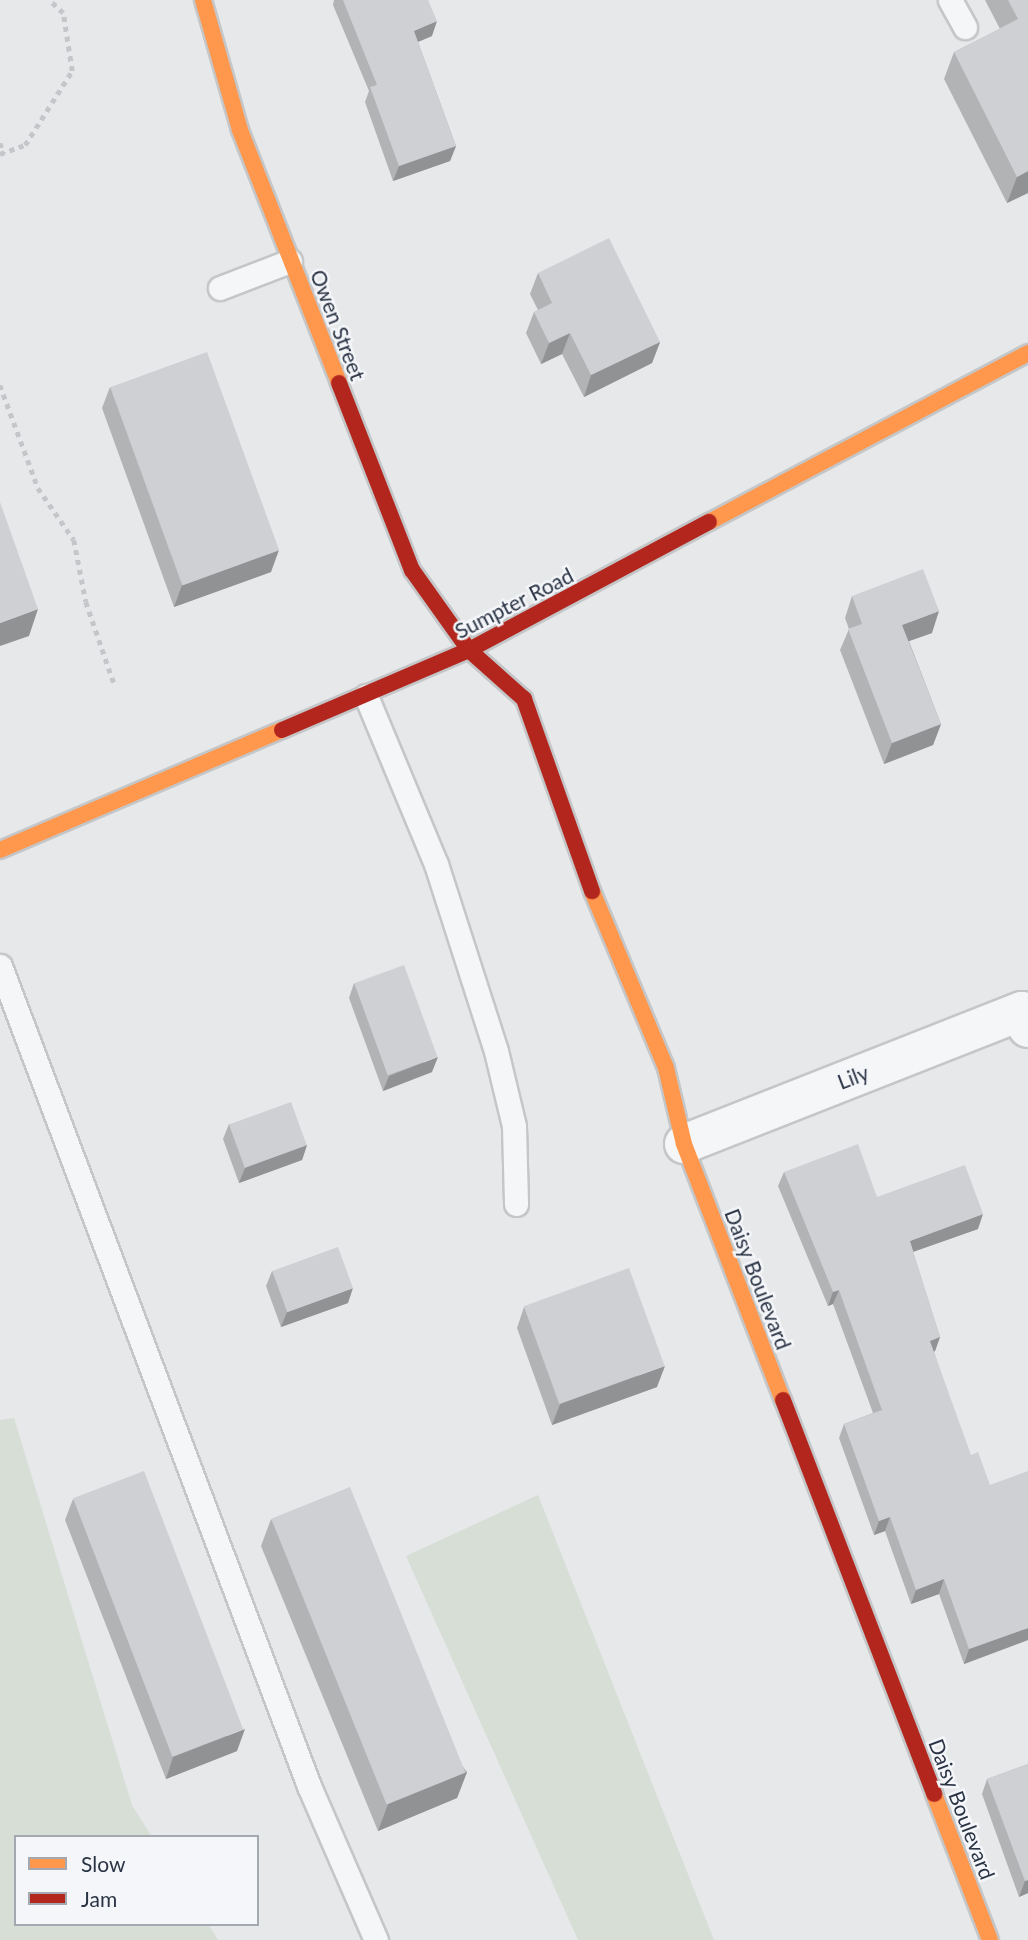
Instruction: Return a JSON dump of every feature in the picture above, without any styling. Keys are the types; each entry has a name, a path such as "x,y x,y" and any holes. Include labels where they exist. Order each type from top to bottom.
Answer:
{"street":[{"name":"Owen Street","path":"203,0 236,117 412,570 469,650"},
{"name":"Sumpter Road","path":"0,850 469,650 1028,353"},
{"name":"Daisy Boulevard","path":"469,650 524,699 582,864 666,1068 684,1144 990,1940"},
{"name":"Lily","path":"684,1144 1025,1019"}],"lane":[{"path":"950,0 965,27"},
{"path":"220,288 290,261"},
{"path":"366,696 436,864 496,1051 514,1126 516,1204"},
{"path":"0,965 310,1786 376,1940"}],"path":[{"path":"0,143 2,154 25,145 72,71 64,13 49,0"},
{"path":"0,384 38,488 74,540 86,602 115,686"}],"shaded area":[{"path":"14,1418 132,1805 151,1835 14,1835 14,1926 209,1926 218,1940 0,1940 0,1420"},
{"path":"538,1495 714,1940 578,1940 406,1556"}],"building":[{"path":"343,0 428,0 437,21 414,31 456,146 399,166 370,87 377,85"},
{"path":"1008,0 1028,0 1028,171 1017,177 954,52 1018,19"},
{"path":"609,238 660,342 591,375 570,333 549,343 534,312 552,303 538,273"},
{"path":"207,352 279,550 182,586 110,387"},
{"path":"0,502 38,609 0,623"},
{"path":"923,569 939,611 902,625 941,724 892,743 848,629 862,624 852,596"},
{"path":"404,965 438,1057 388,1075 354,983"},
{"path":"291,1102 307,1145 245,1168 229,1125"},
{"path":"858,1144 877,1197 965,1165 983,1214 910,1241 940,1337 930,1341 971,1455 978,1452 990,1485 1028,1471 1028,1628 969,1649 944,1579 916,1590 890,1517 879,1521 844,1424 882,1410 839,1290 833,1292 784,1172"},
{"path":"338,1247 353,1288 287,1312 272,1271"},
{"path":"629,1268 665,1366 559,1404 524,1306"},
{"path":"144,1471 243,1730 172,1757 73,1498"},
{"path":"350,1487 465,1773 387,1804 271,1519"},
{"path":"1028,1764 1028,1880 1025,1881 987,1779"}],"traffic: slow":[{"path":"203,0 240,130 339,383"},
{"path":"709,522 1028,353"},
{"path":"0,850 282,730"},
{"path":"592,891 666,1068 684,1144 783,1400"},
{"path":"934,1794 990,1940"}],"traffic: jam":[{"path":"339,383 412,570 469,650 524,699 592,891"},
{"path":"282,730 469,650 709,522"},
{"path":"783,1400 934,1794"}]}
